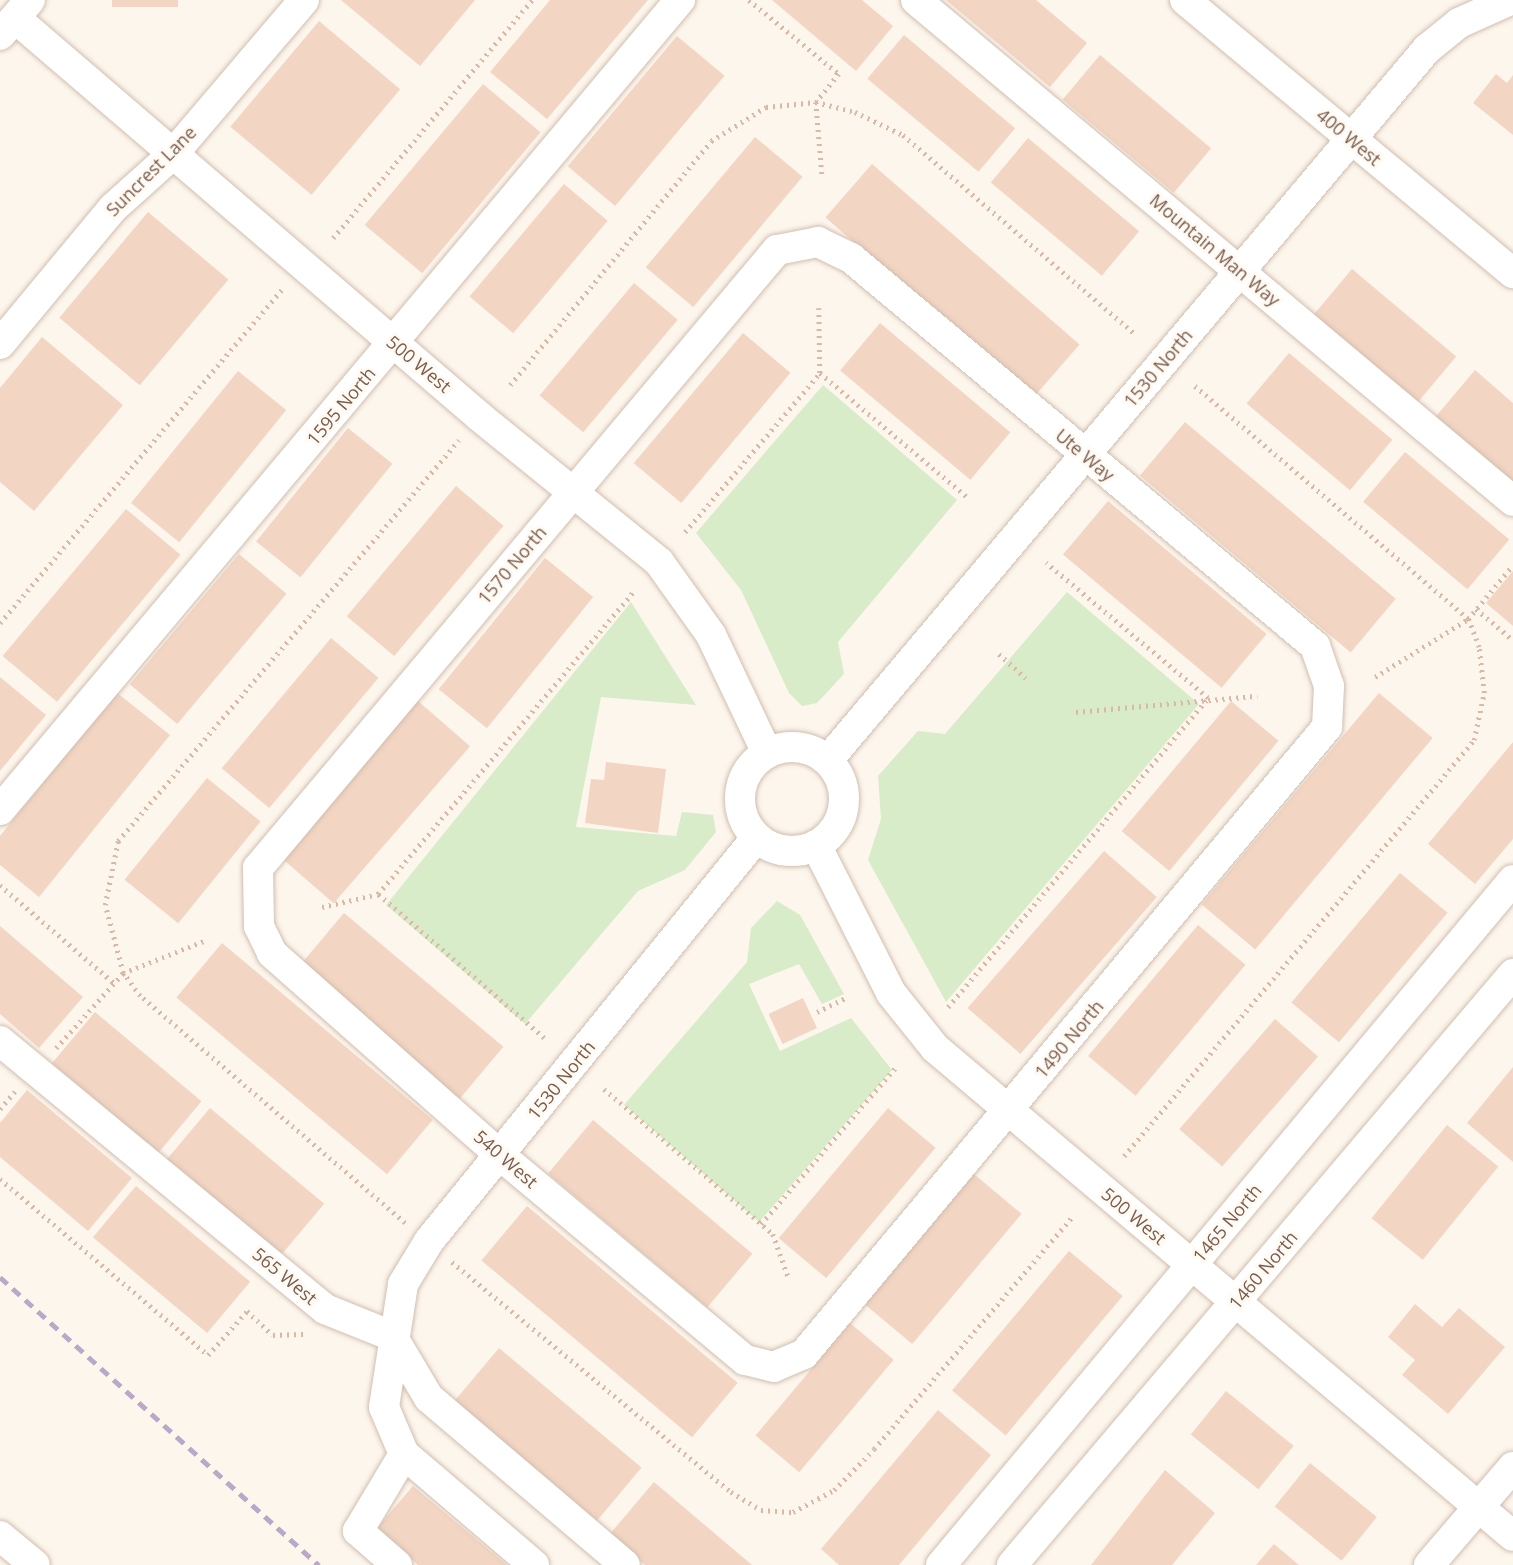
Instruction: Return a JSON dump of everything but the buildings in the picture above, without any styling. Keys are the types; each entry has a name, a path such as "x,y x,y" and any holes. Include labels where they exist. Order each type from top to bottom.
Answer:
{"street":[{"name":"Suncrest Lane","path":"0,344 113,208 173,153 304,0"},
{"name":"1595 North","path":"0,810 680,0"},
{"name":"Mountain Man Way","path":"916,0 1513,501"},
{"name":"400 West","path":"1185,0 1513,273"},
{"name":"1530 North","path":"828,760 1427,49 1459,23 1510,0"},
{"name":"500 West","path":"15,18 394,343 659,562 710,635 767,753"},
{"name":"Ute Way","path":"818,242 851,258 1315,646 1329,686"},
{"name":"1570 North","path":"258,926 258,868 778,250 818,242"},
{"name":"1490 North","path":"774,1367 804,1354 1326,727 1329,686"},
{"path":"799,747 828,760 841,781 844,806 839,822 816,845 785,850 757,837 747,824 740,792 754,763 767,753 799,747"},
{"name":"1530 North","path":"404,1454 384,1407 392,1336 403,1284 429,1241 757,837"},
{"name":"500 West","path":"816,845 891,993 935,1048 1513,1536"},
{"name":"1465 North","path":"941,1565 1513,880"},
{"name":"540 West","path":"258,926 272,953 500,1155 744,1360 774,1367"},
{"name":"1460 North","path":"1013,1565 1513,974"},
{"name":"565 West","path":"0,1041 325,1309 392,1336"},
{"path":"392,1336 429,1398 625,1565"},
{"path":"397,1565 358,1531 404,1454 534,1565"},
{"path":"1429,1565 1513,1467"},
{"path":"0,1535 35,1565"}],"path":[{"path":"332,238 532,0"},
{"path":"749,0 839,74 816,102 822,174"},
{"path":"0,623 281,290"},
{"path":"685,533 820,373 819,308"},
{"path":"820,373 967,497"},
{"path":"1046,563 1208,698"},
{"path":"1375,677 1476,609 1513,565"},
{"path":"322,907 378,894 635,590"},
{"path":"1476,609 1513,640"},
{"path":"999,654 1026,678"},
{"path":"1076,712 1208,698 1257,696"},
{"path":"948,1007 1208,698"},
{"path":"0,885 114,983"},
{"path":"378,894 544,1038"},
{"path":"54,1052 123,973 204,941"},
{"path":"817,1012 848,997"},
{"path":"761,1224 897,1066"},
{"path":"0,1109 22,1083"},
{"path":"604,1089 773,1234 789,1279"},
{"path":"0,1179 208,1355 247,1311 273,1335 312,1334"},
{"path":"393,1213 407,1224"}],"green space":[{"path":"823,385 957,500 838,642 844,674 817,703 802,706 789,693 741,590 696,533"},
{"path":"1067,592 1199,704 946,1002 868,860 881,819 878,776 918,731 945,734"},
{"path":"631,602 696,705 601,697 576,827 676,836 682,812 713,815 716,832 685,870 638,891 525,1024 386,905"},
{"path":"777,901 800,915 844,994 822,1004 799,964 749,984 780,1051 851,1018 892,1070 759,1222 624,1105 747,962 751,928"}],"railway":[{"path":"0,1277 319,1565"}]}
